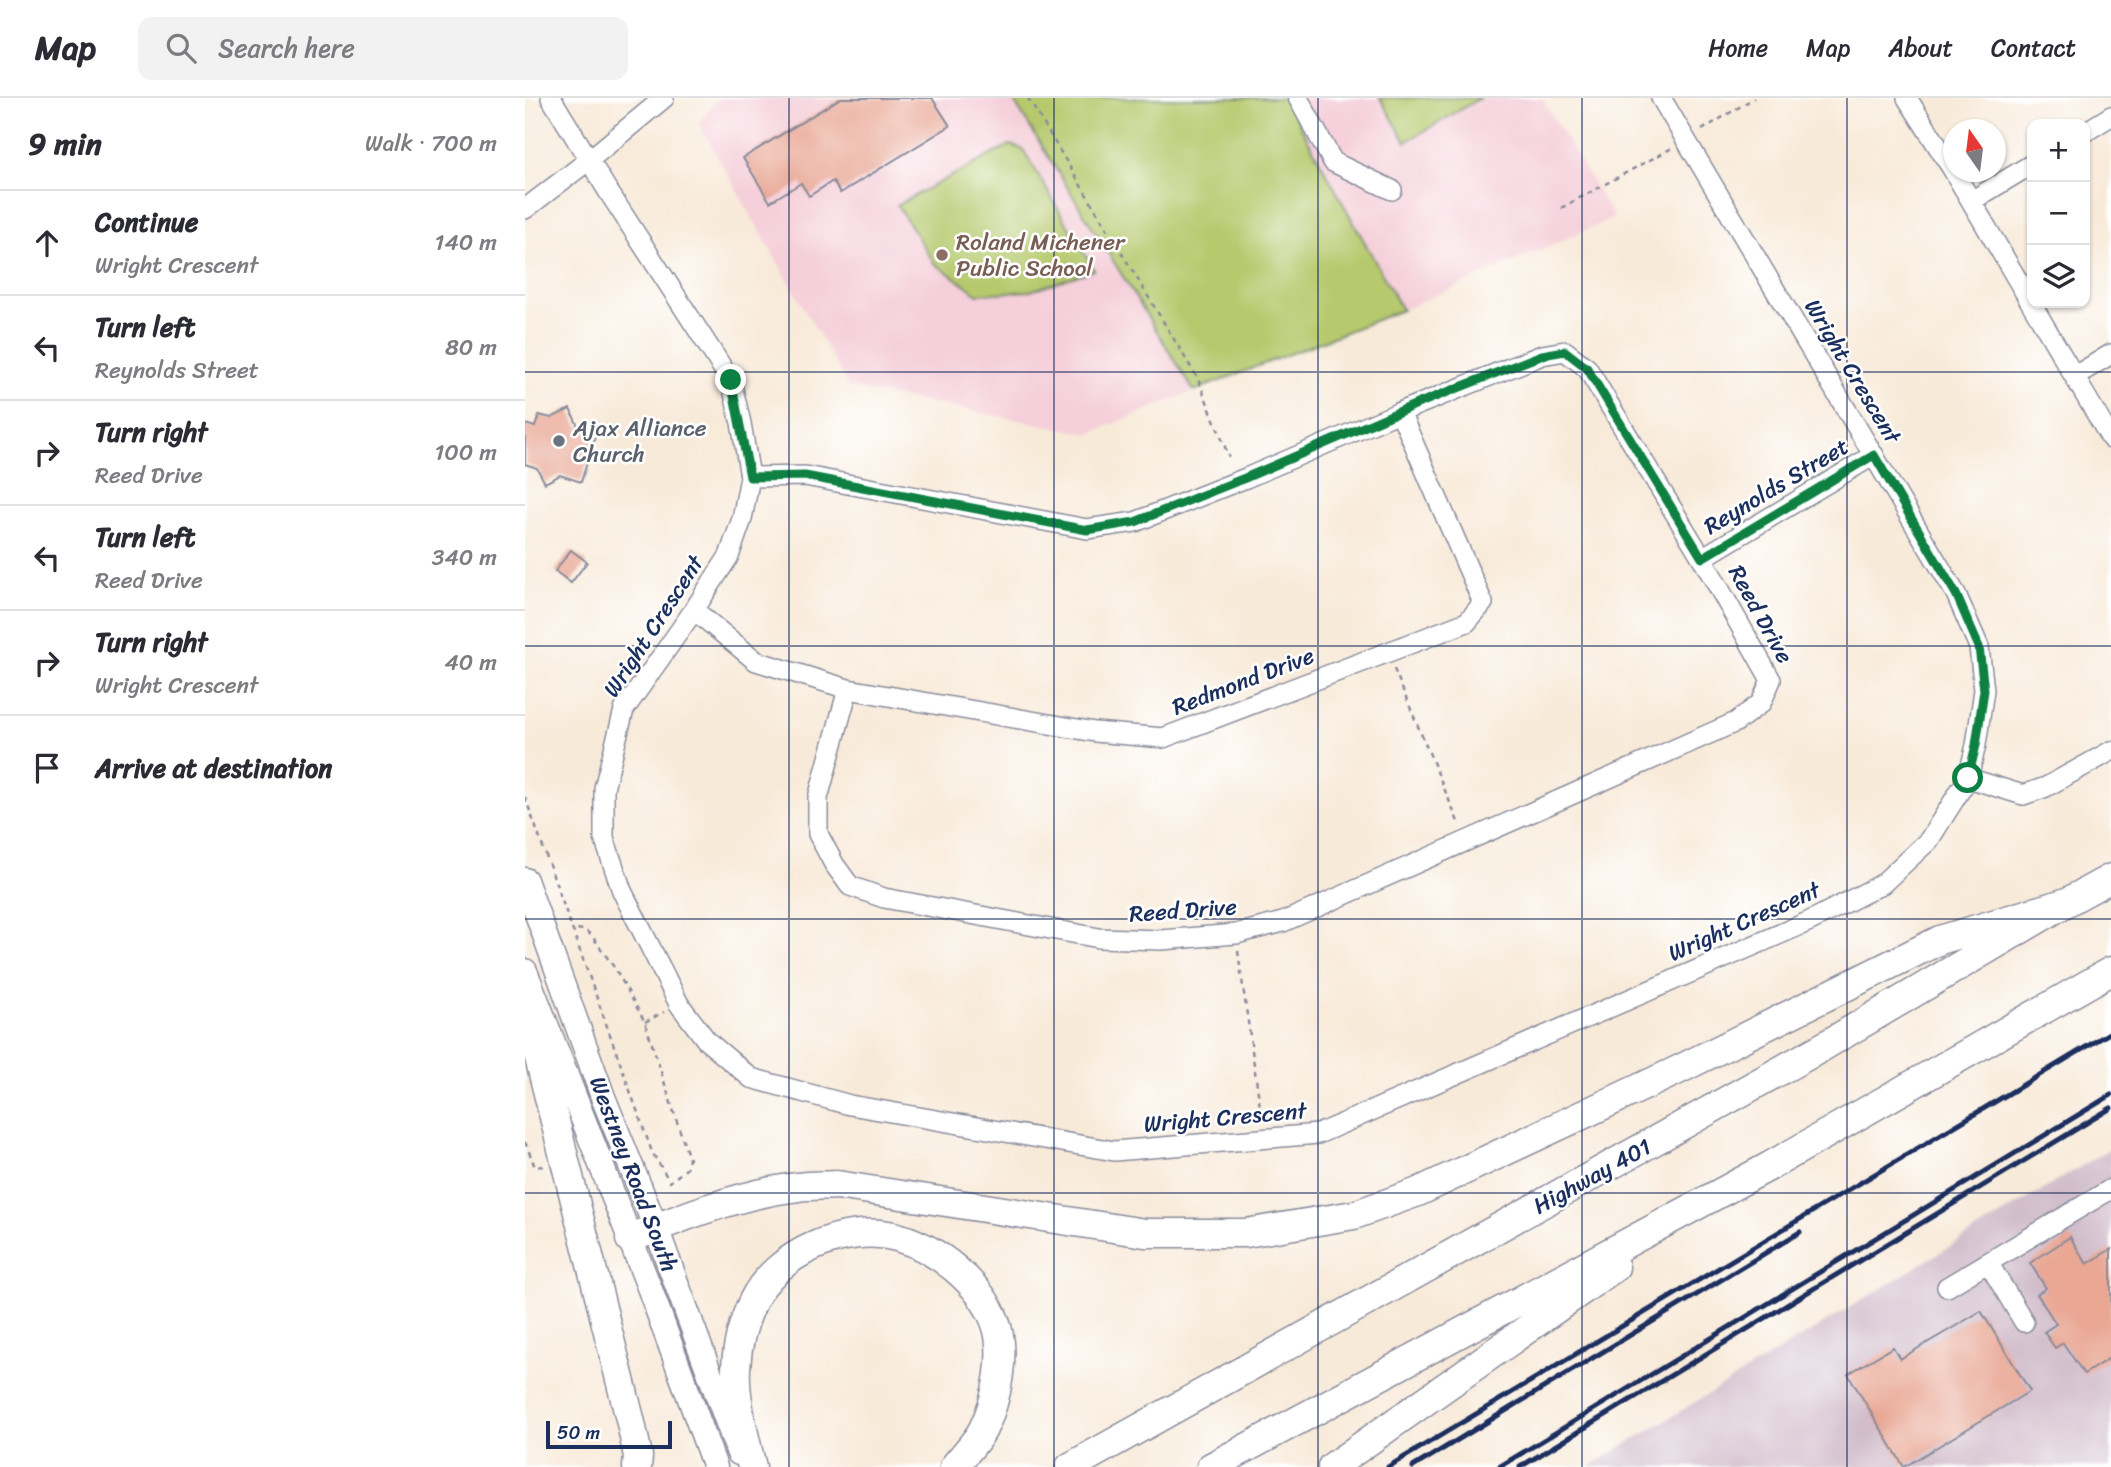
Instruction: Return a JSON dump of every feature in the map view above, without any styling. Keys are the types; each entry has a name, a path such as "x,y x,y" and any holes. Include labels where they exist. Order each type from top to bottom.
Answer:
{"highway":[{"name":"Highway 401","path":"1070,1467 1819,1049 2111,878"},
{"path":"630,1240 656,1228 744,1198 797,1187 837,1185 1145,1233 1246,1234 1353,1215 1418,1192 1676,1071 1940,940 2067,902"},
{"path":"1211,1467 1770,1166 2111,971"},
{"path":"525,1002 631,1423 638,1456 637,1467"},
{"path":"1332,1467 1624,1260 1770,1166"},
{"path":"752,1467 742,1425 736,1370 740,1335 754,1300 767,1280 791,1258 829,1240 857,1233 897,1237 927,1249 958,1270 977,1291 995,1321 999,1340 999,1373 993,1405 982,1431 954,1467"}],"main road":[{"name":"Westney Road South","path":"525,880 603,1097 656,1228 745,1467"},
{"name":"Westney Road South","path":"525,971 651,1292 715,1467"}],"street":[{"name":"Wright Crescent","path":"551,98 731,380 750,477 742,519 729,556 695,610 624,710 604,788 604,838 622,891 679,1004 707,1041 751,1078 851,1105 1114,1152 1318,1134 1810,921 1882,884 1929,840 1968,778 1984,690 1979,647 1956,594 1661,98"},
{"path":"525,209 664,98"},
{"path":"1298,98 1333,162 1392,190"},
{"path":"1907,98 1943,154"},
{"path":"2090,129 2111,116"},
{"path":"1973,200 2027,167"},
{"path":"1961,182 2111,439"},
{"name":"Reed Drive","path":"750,477 805,476 1087,530 1135,522 1542,355 1565,351 1587,368 1702,558 1771,680 1761,703 1737,722 1283,922 1236,934 1161,940 1099,938 884,898 850,886 818,834 818,798 848,688"},
{"path":"2074,376 2111,354"},
{"name":"Redmond Drive","path":"695,610 756,661 848,688 1095,732 1163,738 1467,622 1483,603 1400,412"},
{"name":"Reynolds Street","path":"1702,558 1874,455"},
{"path":"1968,778 2023,795 2046,787 2111,751"},
{"path":"1948,1287 2111,1189"},
{"path":"1989,1264 2024,1322"}],"path":[{"path":"1028,98 1198,379 1229,457"},
{"path":"1561,208 1686,140 1754,98"},
{"path":"1394,669 1466,841"},
{"path":"525,797 652,1152 670,1182 685,1169 689,1159 645,1022 616,970 592,936 585,930 574,929"},
{"path":"1236,934 1266,1138"},
{"path":"525,1142 535,1167 550,1164"}],"shaded area":[{"name":"Roland Michener Public School","path":"720,98 1012,98 1194,391 1089,434 849,387 699,124"},
{"path":"1285,98 1542,98 1614,218 1402,310"},
{"path":"2111,1148 2111,1467 1589,1467"}],"green space":[{"path":"1012,98 1285,98 1402,310 1194,391"},
{"path":"1380,98 1480,98 1406,142"},
{"path":"1010,145 1023,149 1094,270 1030,291 978,294 934,263 897,205"}],"building":[{"path":"841,98 932,98 950,126 840,193 833,181 809,196 801,183 770,202 743,158"},
{"name":"Ajax Alliance Church","path":"570,409 578,426 597,431 581,482 560,475 545,483 537,468 525,464 525,424 535,427 539,415 551,418"},
{"path":"571,550 587,562 571,583 555,571"},
{"path":"2070,1237 2087,1264 2111,1249 2111,1357 2084,1374 2063,1343 2055,1348 2044,1332 2056,1324 2037,1294 2046,1288 2030,1263"},
{"path":"1981,1311 2030,1391 1904,1467 1848,1374 1893,1347 1900,1359"}],"railway":[{"path":"1388,1467 2111,1032"},
{"path":"1499,1467 2111,1095"},
{"path":"1520,1467 2111,1108"},
{"path":"1413,1467 1800,1232"}],"place":[{"name":"Roland Michener Public School","path":"942,255"},
{"name":"Ajax Alliance Church","path":"559,441"}],"route":[{"path":"731,380 750,477 805,476 1087,530 1135,522 1417,404 1542,355 1565,351 1587,368 1702,558 1874,455 1956,594 1979,647 1984,690 1968,778"}]}
